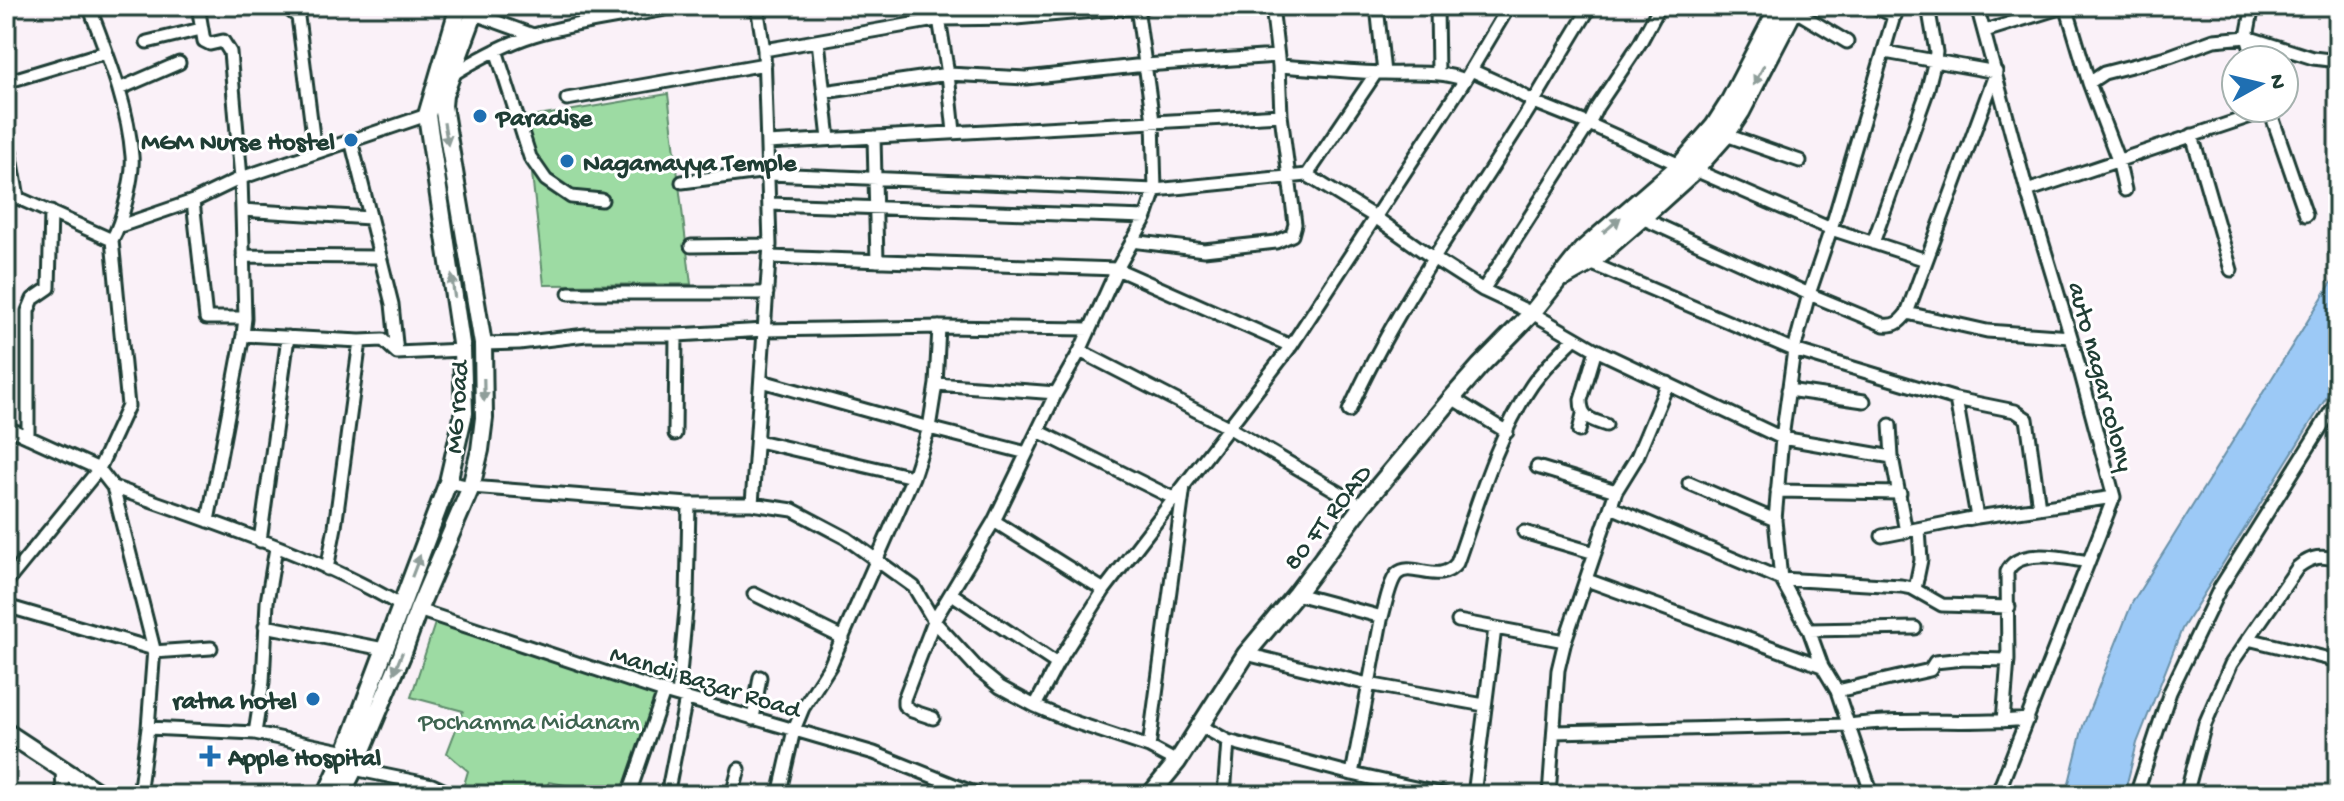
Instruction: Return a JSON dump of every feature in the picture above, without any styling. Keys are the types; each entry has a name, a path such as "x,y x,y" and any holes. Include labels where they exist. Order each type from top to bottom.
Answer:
{"main road":[{"name":"MG road","path":"326,795 346,752 448,482 464,413 462,350 427,115 459,6"},
{"name":"80 FT ROAD","path":"1150,795 1177,762 1246,654 1362,506 1452,398 1532,313 1582,250 1726,135 1741,112 1789,7"},
{"name":"80 FT ROAD","path":"1558,281 1590,263 1642,218 1688,167 1789,7"},
{"name":"MG road","path":"341,795 471,487 480,450 484,418 483,344 444,117 444,95 476,10"},
{"path":"6,732 102,795"}],"street":[{"path":"6,583 99,469 128,406 112,240 120,226 132,153 119,89 89,6"},
{"path":"198,6 204,41 210,44 223,41 230,52 241,178 245,318 208,521"},
{"path":"285,6 298,17 315,152"},
{"path":"435,86 496,50 533,35 656,8 681,6"},
{"path":"752,504 762,381 770,204 765,64 757,6"},
{"path":"937,6 954,132"},
{"path":"764,50 941,19 1146,6"},
{"path":"1132,241 1204,250 1276,242 1292,235 1295,224 1291,177 1281,115 1272,6"},
{"path":"1307,175 1380,73 1377,6"},
{"path":"1437,6 1438,74"},
{"path":"1035,706 1057,664 1104,590 1291,346 1468,75 1509,6"},
{"path":"1349,411 1387,336 1433,258 1534,102 1591,6"},
{"path":"1483,290 1640,43 1660,6"},
{"path":"1872,795 1837,691 1781,579 1775,520 1794,350 1896,11 1873,6"},
{"path":"1873,243 1927,92 1935,60 1928,6"},
{"name":"auto nagar colony","path":"1977,6 2114,497 1998,793"},
{"path":"1985,31 2066,6 2089,83 2118,160 2125,190"},
{"path":"2249,44 2247,37 2253,6"},
{"path":"933,718 908,710 904,699 934,621 994,521 1056,393 1080,351 1117,269 1146,217 1155,190 1153,121 1137,7"},
{"path":"1789,7 1847,42"},
{"path":"476,10 533,35"},
{"path":"147,42 201,29"},
{"path":"2089,83 2104,73 2170,56 2214,40 2247,37 2313,58 2338,61"},
{"path":"818,41 829,139"},
{"path":"496,50 530,157 546,180 571,197 602,200"},
{"path":"6,82 106,52"},
{"path":"1642,218 1884,325 1899,323 1907,313 1996,72 1885,52"},
{"path":"824,92 948,74 1026,78 1145,65 1278,61 1380,73 1468,75 1506,86 1534,102 1831,229 1926,260"},
{"path":"119,89 179,63"},
{"path":"567,99 765,64"},
{"path":"120,226 193,201 241,178 427,115"},
{"path":"767,143 1281,115"},
{"path":"2027,191 2225,124"},
{"path":"2274,124 2306,215"},
{"path":"1726,135 1800,161"},
{"path":"2192,135 2231,270"},
{"path":"874,137 877,261"},
{"path":"6,139 10,151 12,199 51,212 112,240"},
{"path":"351,140 392,304 397,353"},
{"path":"682,182 769,172 1155,190 1307,175 1483,290 1532,313 1596,350 1782,438 1892,457"},
{"path":"193,201 206,318 245,318"},
{"path":"770,204 1146,217"},
{"path":"242,210 370,218"},
{"path":"28,437 28,311 33,299 49,288 51,212"},
{"path":"691,246 877,261 1117,269 1291,346"},
{"path":"243,256 379,257"},
{"path":"1590,263 1794,350 1956,399 2015,411 2027,419 2039,508"},
{"path":"569,293 767,293"},
{"path":"1907,313 1987,331 2071,337"},
{"path":"483,344 586,335 676,335 765,330 939,327 1090,329"},
{"path":"779,795 794,730 809,696 826,674 843,638 913,477 929,428 936,384 939,327"},
{"path":"243,335 383,340 397,353 462,350"},
{"path":"675,434 676,335"},
{"path":"260,541 288,337"},
{"path":"1352,774 1382,615 1393,580 1398,573 1407,570 1443,574 1451,571 1457,563 1516,412 1533,384 1574,339"},
{"path":"327,569 360,341"},
{"path":"1579,431 1583,414 1581,400 1596,350"},
{"path":"1080,351 1228,427 1362,506"},
{"path":"762,381 1027,453"},
{"path":"1549,795 1558,670 1565,641 1616,491 1637,457 1668,383"},
{"path":"936,384 1056,393"},
{"path":"1788,390 1864,401"},
{"path":"1452,398 1507,432"},
{"path":"1956,399 1977,517"},
{"path":"2136,795 2170,692 2220,588 2338,400"},
{"path":"1583,414 1606,425"},
{"path":"1890,425 1892,457 1906,532"},
{"path":"6,427 99,469 113,487 153,651 148,728 139,795"},
{"path":"1038,431 1173,498"},
{"path":"758,441 913,477"},
{"path":"1537,467 1616,491"},
{"path":"448,482 471,487 689,504 752,504 793,510 846,538 914,587 934,621 978,669 1000,687 1068,720 1149,747 1177,762"},
{"path":"1689,483 1775,520"},
{"path":"1149,747 1184,486"},
{"path":"113,487 361,581 400,605"},
{"path":"1777,491 1900,493"},
{"path":"1882,536 1977,517 2114,497"},
{"path":"667,795 682,697 689,504"},
{"path":"1611,507 1781,579 1901,586 1915,589 1942,605 2009,607"},
{"path":"994,521 1104,590"},
{"path":"1915,589 1921,560 1919,529"},
{"path":"1524,532 1595,553"},
{"path":"255,733 276,548"},
{"path":"2003,721 2008,660 2007,572 2010,566 2024,558 2044,556 2089,562"},
{"path":"2186,795 2205,724 2231,664 2298,567 2307,559 2317,557 2338,560"},
{"path":"1587,580 1822,666"},
{"path":"754,594 843,638"},
{"path":"952,594 1057,664"},
{"path":"1296,594 1382,615"},
{"path":"6,606 153,651 211,648"},
{"name":"Mandi Bazar Road","path":"418,610 664,692 874,753 979,795"},
{"path":"1458,621 1565,641"},
{"path":"265,626 384,649"},
{"path":"1474,795 1495,628"},
{"path":"1809,630 1915,628"},
{"path":"2248,639 2338,661"},
{"path":"1246,654 1368,684 1484,705"},
{"path":"1837,691 1930,670 1935,662 2008,660"},
{"path":"753,719 760,677"},
{"path":"630,791 664,692"},
{"path":"1554,732 1849,725 1885,720 2028,719"},
{"path":"1199,725 1228,741 1447,795"},
{"path":"148,728 255,733 346,752"},
{"path":"1224,795 1228,741"},
{"path":"62,768 63,795"},
{"path":"354,769 432,785 447,795"},
{"path":"732,795 739,769"},
{"path":"1978,795 1998,793"}],"green space":[{"path":"668,94 691,284 544,285 526,118"},
{"name":"Pochamma Midanam","path":"436,620 661,697 622,795 549,782 543,795 461,795 468,771 447,753 463,711 411,697"}],"water":[{"path":"2338,272 2338,379 2182,629 2137,743 2124,795 2066,795 2083,726 2132,603"}],"place":[{"name":"Paradise","path":"480,116"},
{"name":"MGM Nurse Hostel","path":"351,140"},
{"name":"Nagamayya Temple","path":"567,161"},
{"name":"ratna hotel","path":"313,699"},
{"name":"Apple Hospital","path":"210,756"}]}
